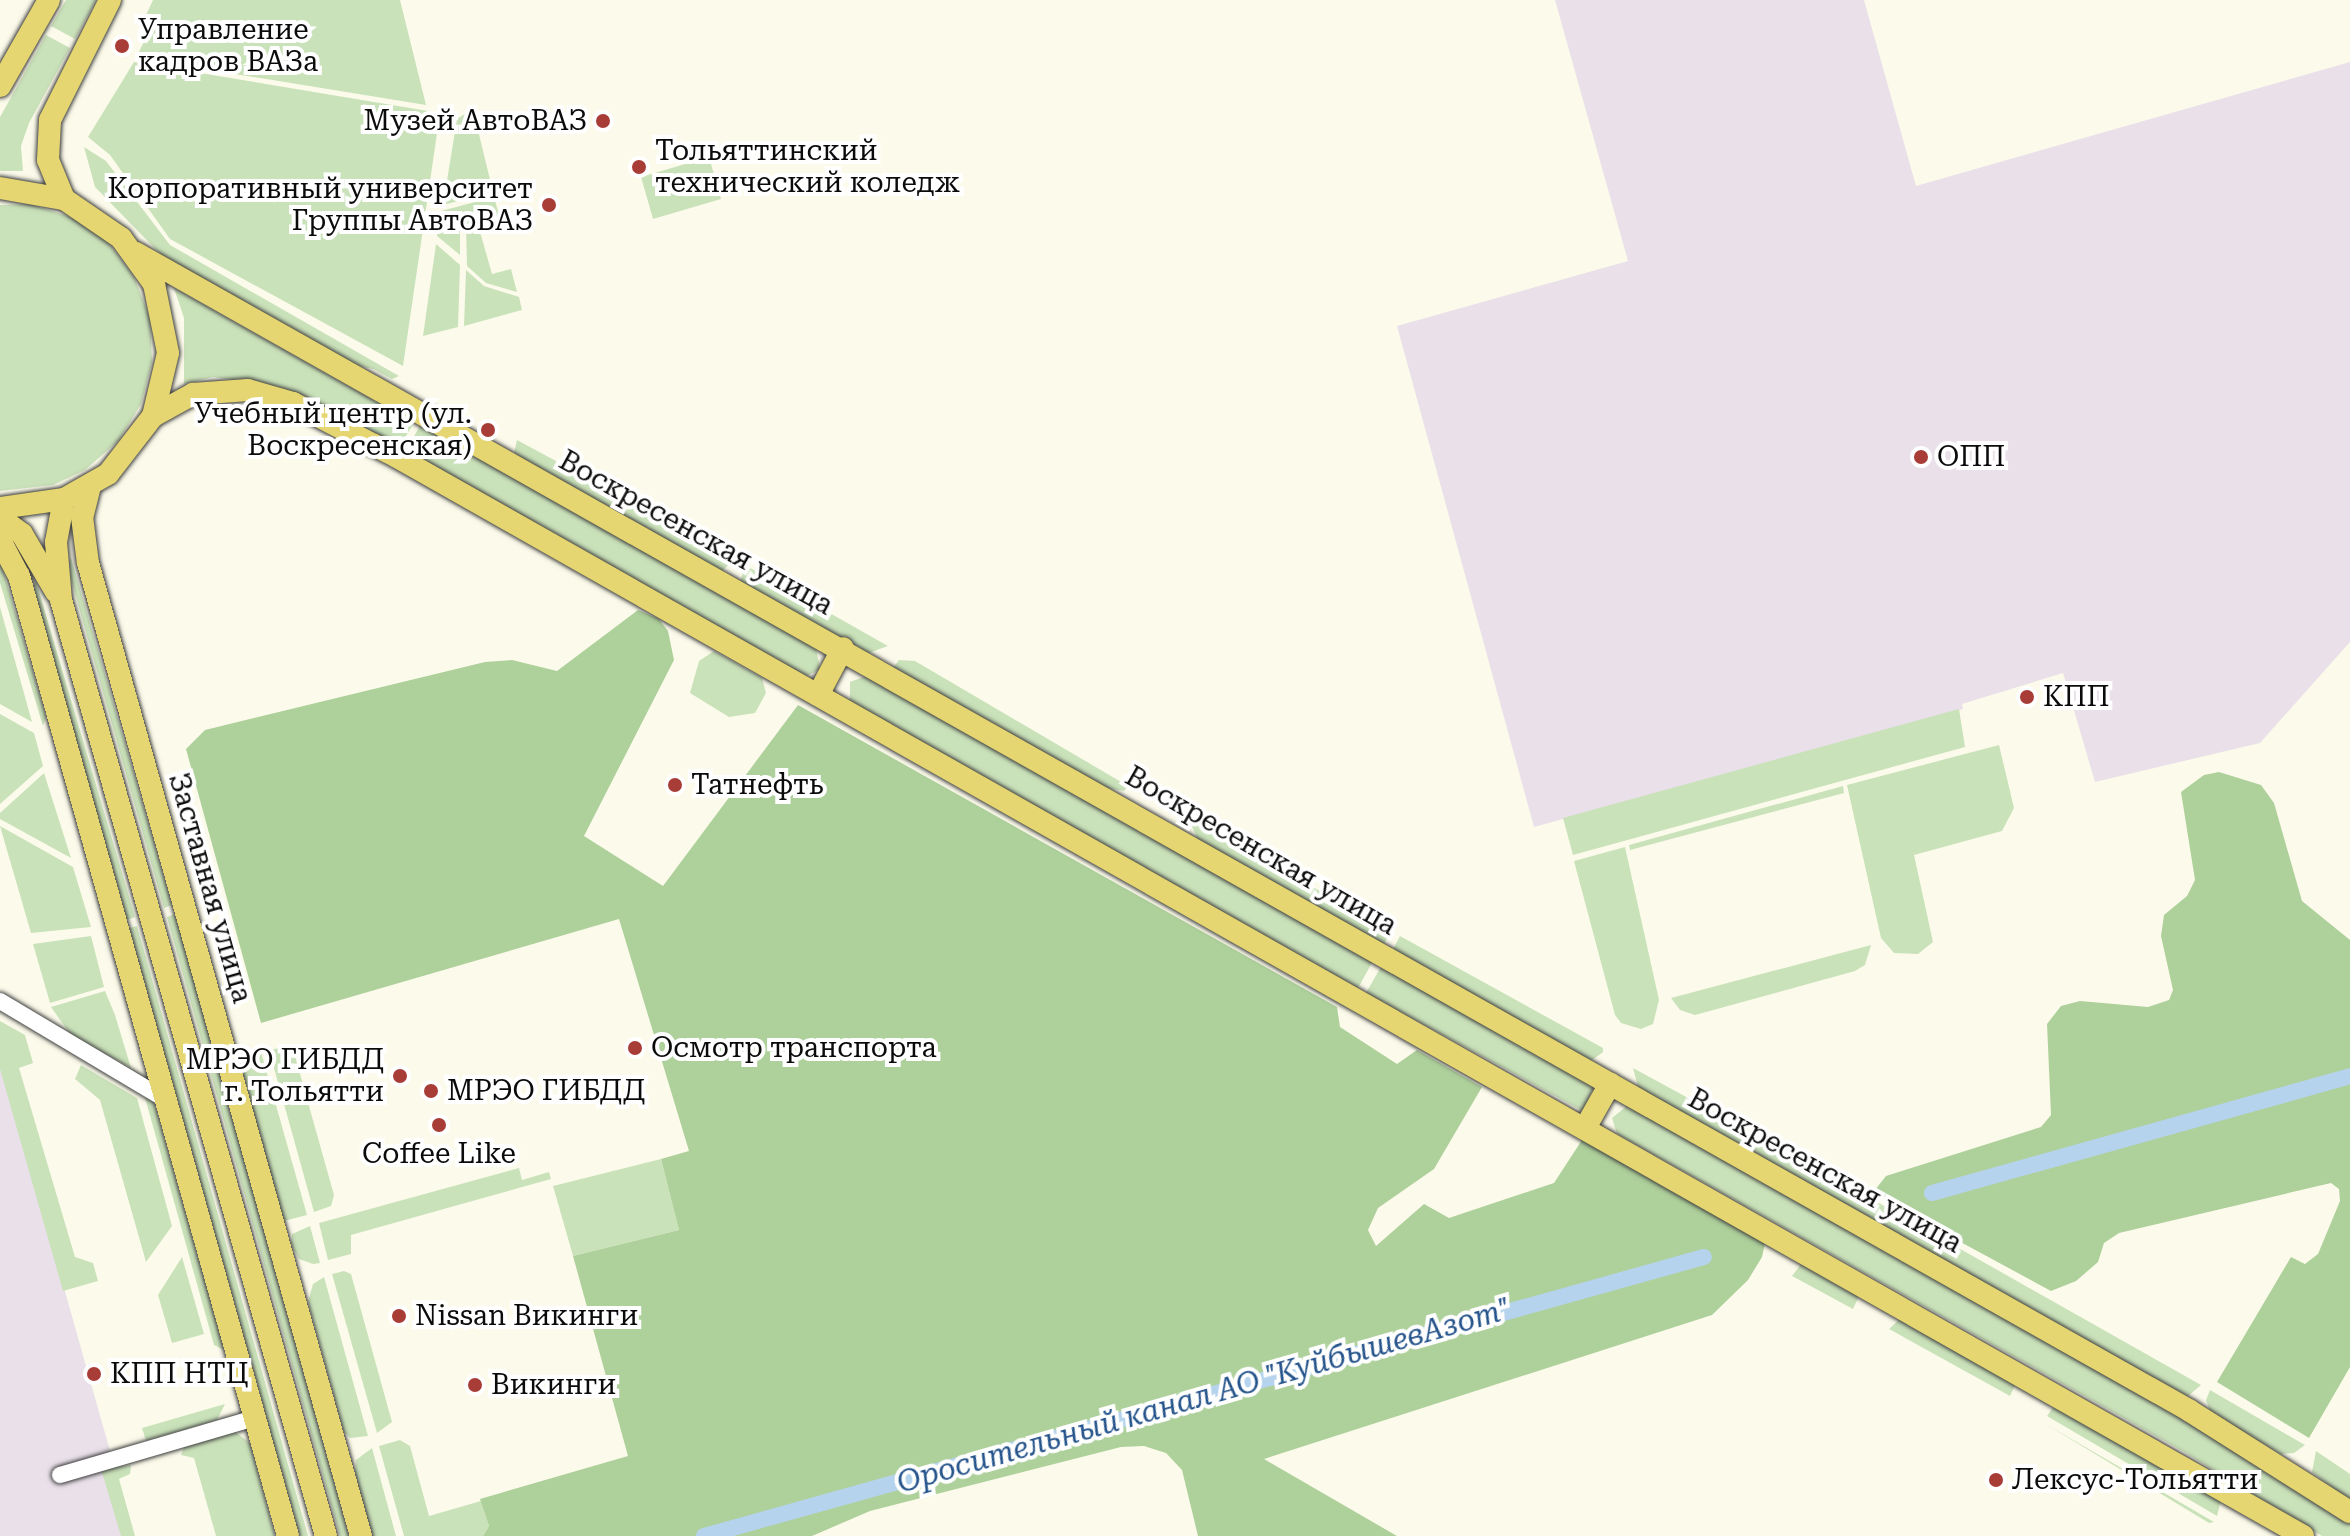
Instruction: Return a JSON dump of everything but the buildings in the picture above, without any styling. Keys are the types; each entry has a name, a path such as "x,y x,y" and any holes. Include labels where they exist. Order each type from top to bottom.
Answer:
{"main road":[{"path":"0,86 49,0"},
{"path":"64,199 48,160 50,120 110,0"},
{"path":"0,188 64,199 104,223 136,253 154,284 166,328 165,376 153,416"},
{"name":"Воскресенская улица","path":"136,253 843,648 2190,1411 2350,1512"},
{"path":"0,508 64,499 90,486 124,458 153,416 166,406 213,389 248,390 293,403 818,695 2303,1536"},
{"name":"Заставная улица","path":"90,486 82,517 88,563 361,1536"},
{"path":"64,499 56,542 61,600 326,1536"},
{"path":"0,518 22,534 61,600"},
{"path":"0,540 19,576 288,1536"},
{"path":"818,695 843,648"},
{"path":"1585,1128 1610,1084"}],"street":[{"path":"0,1001 168,1101"},
{"path":"118,1071 136,1073 155,1058"},
{"path":"60,1475 255,1418"}],"shaded area":[{"name":"ОПП","path":"1555,0 1864,0 1916,186 2350,62 2350,642 2260,743 2095,782 2063,673 1962,704 1963,709 1534,827 1397,326 1628,261"},
{"path":"0,1061 134,1536 0,1536"}],"green space":[{"path":"66,0 96,0 75,39 51,26"},
{"path":"153,0 400,0 426,105 136,58 153,23 146,15"},
{"path":"46,35 70,48 29,123 21,146 23,171 0,171 0,117"},
{"path":"134,62 440,113 403,366 170,239 110,155 88,137"},
{"path":"468,112 476,122 493,192 443,205 457,119"},
{"path":"84,147 106,161 170,245 399,376 392,379 373,369 343,363 171,265 95,187"},
{"path":"709,157 721,199 653,219 641,177"},
{"path":"494,197 499,215 477,221 492,274 511,269 517,292 486,283 467,266 466,228 460,227 460,255 437,236 441,211"},
{"path":"29,204 71,217 108,242 134,277 150,318 152,362 141,404 118,441 85,470 53,485 0,491 0,205"},
{"path":"436,244 460,265 458,327 423,336"},
{"path":"466,270 484,286 519,297 522,310 464,326"},
{"path":"174,288 414,423 398,449 270,385 213,377 184,384 184,318"},
{"path":"420,426 816,648 820,669 805,677 404,453"},
{"path":"517,440 736,558 721,572 530,467 514,453"},
{"path":"71,558 172,905 164,908 67,565"},
{"path":"0,560 46,717 43,726 0,583"},
{"path":"745,565 888,646 866,654 740,583"},
{"path":"36,581 135,917 127,920 33,586"},
{"path":"0,607 32,722 0,704"},
{"path":"638,610 659,619 668,631 674,660 584,836 663,886 798,705 1337,1007 1340,1027 1397,1064 1417,1050 1482,1087 1434,1169 1378,1208 1368,1230 1376,1246 1424,1204 1449,1218 1554,1183 1582,1140 1765,1243 1762,1257 1748,1280 1712,1315 1264,1459 1397,1536 1198,1536 1182,1470 1166,1453 1144,1446 1121,1447 870,1511 812,1536 483,1536 489,1526 480,1499 628,1456 573,1256 679,1230 661,1159 689,1151 619,919 261,1023 186,749 205,730 485,662 512,660 557,671"},
{"path":"714,651 762,678 766,693 755,713 729,717 690,693 699,661"},
{"path":"899,660 915,661 1128,786 1124,791 1101,787 893,668"},
{"path":"866,676 1373,961 1358,988 850,703 850,682"},
{"path":"1959,709 1965,747 1573,855 1563,818"},
{"path":"0,714 34,733 43,766 0,804"},
{"path":"1999,745 2014,808 2002,831 1914,855 1933,942 1918,954 1894,953 1881,938 1847,785"},
{"path":"2219,772 2261,785 2274,803 2302,901 2350,940 2350,1367 2309,1438 2217,1382 2291,1257 2305,1264 2318,1254 2340,1201 2339,1189 2331,1183 2119,1233 2104,1243 2098,1262 2076,1281 2051,1291 1896,1207 1875,1190 1886,1176 2041,1127 2051,1115 2047,1024 2061,1006 2080,1001 2148,1007 2169,1000 2173,990 2161,936 2164,915 2187,896 2195,880 2181,792 2204,775"},
{"path":"44,773 71,858 0,819 0,813"},
{"path":"1843,786 1844,793 1630,850 1629,845"},
{"path":"1188,817 1391,931 1383,946 1199,843"},
{"path":"0,826 73,867 91,927 31,933"},
{"path":"1625,847 1659,1000 1653,1024 1641,1029 1621,1023 1615,1015 1574,861"},
{"path":"175,914 349,1536 340,1536 167,917"},
{"path":"137,926 308,1536 300,1536 129,928"},
{"path":"91,936 104,987 50,1003 33,944"},
{"path":"1400,936 1603,1048 1603,1052 1591,1061 1392,951"},
{"path":"1871,945 1865,965 1855,971 1695,1015 1680,1010 1671,998"},
{"path":"1382,965 1594,1086 1583,1111 1366,993"},
{"path":"105,991 131,1068 70,1034 51,1007"},
{"path":"0,1021 25,1035 33,1063 19,1068 75,1257 93,1263 98,1281 63,1291 0,1069"},
{"path":"285,1047 295,1056 334,1195 331,1206 314,1212 269,1050"},
{"path":"261,1052 307,1215 284,1221 243,1074 247,1060"},
{"path":"81,1065 137,1098 172,1226 146,1262 100,1100 75,1079"},
{"path":"1633,1068 2201,1385 2187,1397 1638,1087"},
{"path":"144,1094 153,1099 224,1350 214,1345"},
{"path":"1628,1105 2246,1453 2350,1522 2350,1536 2322,1536 2181,1450 1617,1134 1612,1118"},
{"path":"661,1159 679,1230 573,1256 553,1186"},
{"path":"519,1168 522,1180 549,1172 551,1179 351,1235 351,1254 328,1260 319,1223"},
{"path":"310,1226 320,1263 299,1259 291,1244 292,1234"},
{"path":"182,1257 204,1334 172,1343 158,1295"},
{"path":"1802,1263 1859,1296 1853,1309 1792,1276"},
{"path":"344,1271 351,1274 392,1422 377,1433 332,1274"},
{"path":"324,1277 368,1436 350,1438 344,1432 308,1302 313,1284"},
{"path":"1903,1316 2015,1385 2010,1396 1889,1329"},
{"path":"2210,1390 2305,1445 2294,1453 2281,1454 2211,1414 2206,1400"},
{"path":"225,1404 217,1420 146,1441 142,1428"},
{"path":"2054,1406 2221,1500 2217,1516 2047,1416"},
{"path":"2044,1423 2214,1522 2209,1523"},
{"path":"234,1431 250,1443 275,1536 216,1536 194,1458 181,1455 185,1445"},
{"path":"400,1440 410,1446 429,1516 481,1501 489,1526 483,1536 404,1536 379,1446"},
{"path":"372,1448 396,1536 372,1536 355,1473 356,1460"},
{"path":"2316,1451 2350,1474 2350,1501 2312,1472"},
{"path":"131,1465 130,1474 119,1479 135,1536 121,1536 101,1469"}],"waterway":[{"name":"Оросительный канал АО \"КуйбышевАзот\"","path":"1932,1193 2350,1076"},
{"name":"Оросительный канал АО \"КуйбышевАзот\"","path":"704,1536 1704,1257"}],"place":[{"name":"Управление кадров ВАЗа","path":"122,46"},
{"name":"Музей АвтоВАЗ","path":"603,121"},
{"name":"Тольяттинский технический коледж","path":"639,167"},
{"name":"Корпоративный университет Группы АвтоВАЗ","path":"549,205"},
{"name":"Учебный центр (ул. Воскресенская)","path":"488,430"},
{"name":"ОПП","path":"1921,457"},
{"name":"КПП","path":"2027,697"},
{"name":"Татнефть","path":"675,785"},
{"name":"Осмотр транспорта","path":"635,1048"},
{"name":"МРЭО ГИБДД г. Тольятти","path":"400,1076"},
{"name":"МРЭО ГИБДД","path":"431,1091"},
{"name":"Coffee Like","path":"439,1125"},
{"name":"Nissan Викинги","path":"399,1316"},
{"name":"КПП НТЦ","path":"94,1374"},
{"name":"Викинги","path":"475,1385"},
{"name":"Лексус-Тольятти","path":"1996,1480"}]}
